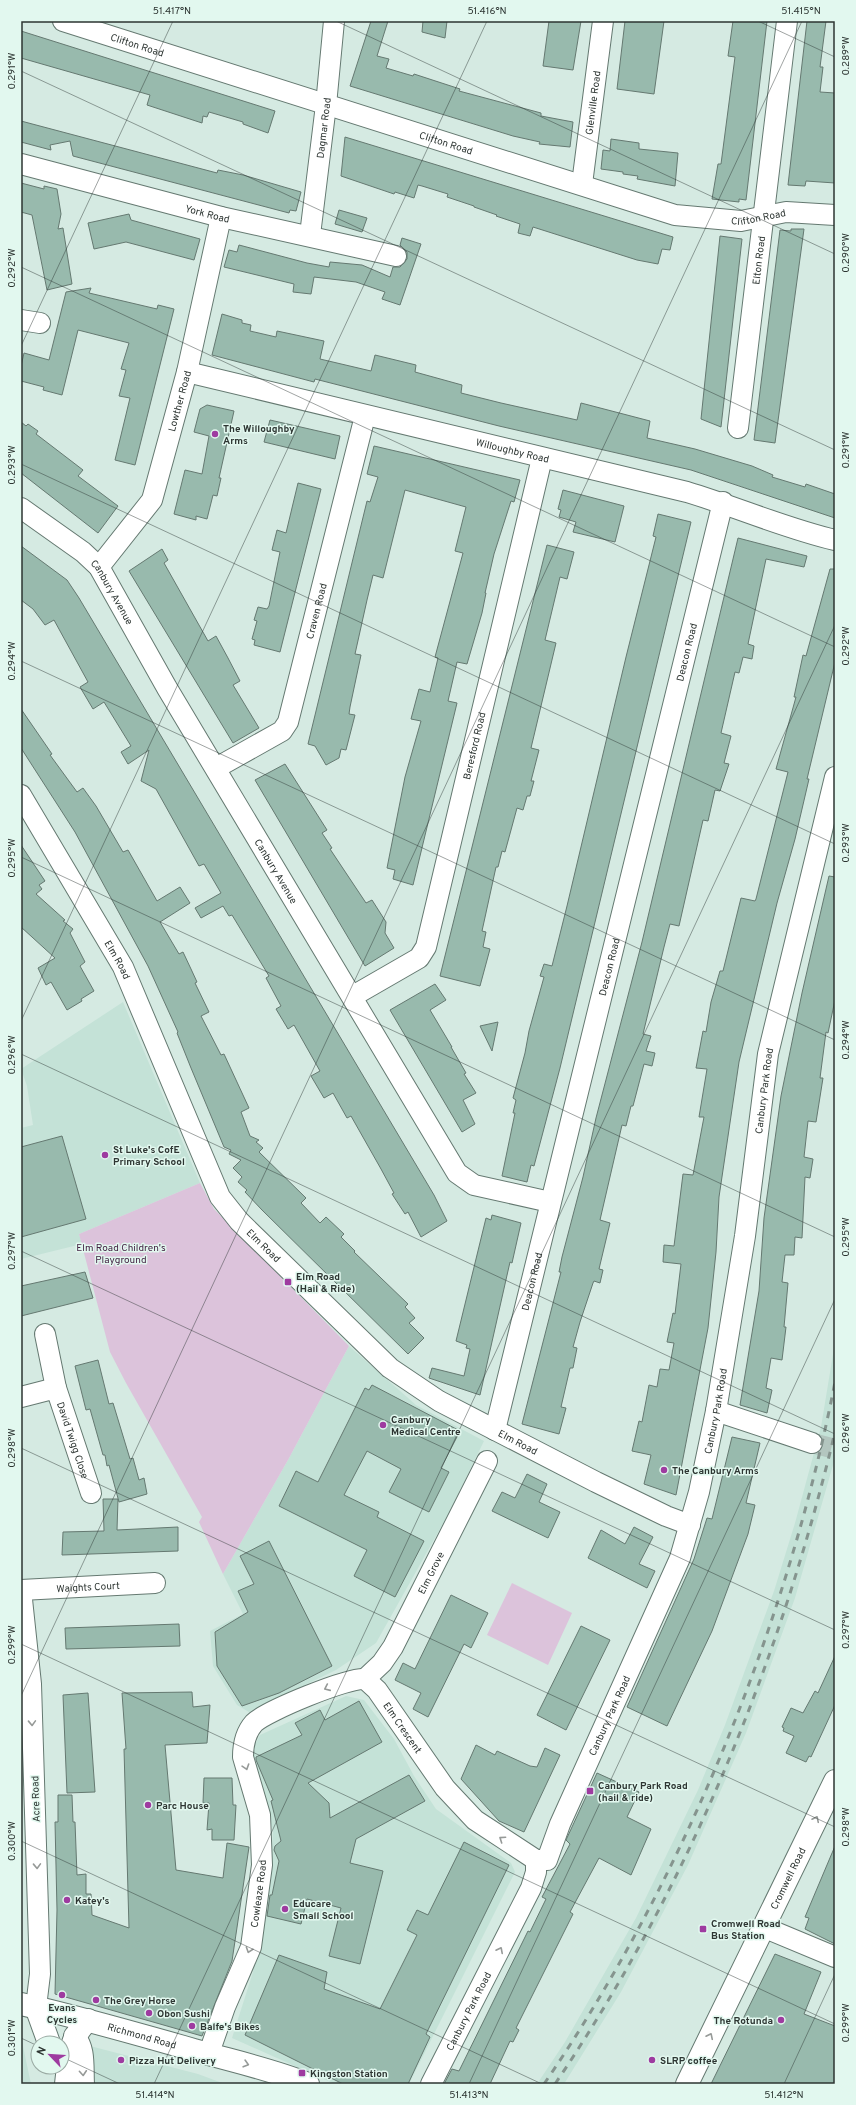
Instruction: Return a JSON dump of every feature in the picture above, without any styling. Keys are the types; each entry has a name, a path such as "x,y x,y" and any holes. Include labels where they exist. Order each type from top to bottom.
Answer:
{"main road":[{"name":"Cromwell Road","path":"687,2084 835,1781"},
{"name":"Richmond Road","path":"28,2006 88,2020 308,2084"},
{"path":"28,2006 44,2035"},
{"path":"65,2084 70,2050 74,2036 88,2020"}],"street":[{"name":"Clifton Road","path":"64,21 326,105 582,184 644,206 675,215 741,221 764,215 786,212 835,215"},
{"name":"Dagmar Road","path":"310,235 326,105 334,21"},
{"name":"Glenville Road","path":"582,184 603,21"},
{"name":"Elton Road","path":"738,428 787,21"},
{"name":"York Road","path":"21,164 221,217 310,235 396,256"},
{"name":"Lowther Road","path":"99,567 152,500 187,372 221,217"},
{"name":"Willoughby Road","path":"187,372 365,416 687,492 723,502 804,533 835,540"},
{"name":"Craven Road","path":"216,768 282,731 288,722 365,416"},
{"name":"Beresford Road","path":"353,996 418,958 426,947 542,458"},
{"name":"Deacon Road","path":"495,1430 723,502"},
{"name":"Canbury Avenue","path":"21,508 83,552 99,567 167,688 353,996 457,1173 474,1185 550,1202"},
{"name":"Canbury Park Road","path":"431,2084 531,1888 536,1872 536,1860 546,1860 590,1755 680,1558 690,1525 716,1411 744,1236 768,1054 835,777"},
{"name":"Elm Road","path":"21,795 123,967 220,1197 239,1221 390,1368 439,1401 666,1516 690,1525"},
{"name":"David Twigg Close","path":"45,1334 56,1388 91,1493"},
{"name":"David Twigg Close","path":"21,1397 56,1388"},
{"path":"716,1411 804,1440"},
{"name":"Elm Grove","path":"365,1680 382,1663 393,1647 487,1461"},
{"name":"Waights Court","path":"21,1590 155,1583"},
{"name":"Acre Road","path":"21,1590 31,1684 40,1974 28,2006"},
{"name":"Cowleaze Road","path":"209,2054 225,2007 251,1947 262,1865 260,1815 243,1757 244,1739 259,1718 338,1684 365,1680"},
{"name":"Elm Crescent","path":"365,1680 377,1690 445,1788 475,1820 536,1860"},
{"path":"763,1927 835,1956"},
{"path":"74,2036 79,2040 82,2047 84,2084"}],"shaded area":[{"name":"St Luke's CofE Primary School","path":"123,1002 200,1183 79,1234 82,1244 21,1259 21,1128 33,1125 27,1086 21,1069"},
{"path":"835,1342 835,1458 795,1598 746,1733 688,1865 621,1992 564,2084 537,2084 565,2042 636,1918 698,1790 725,1725 774,1591 795,1523 821,1427"},
{"path":"349,1346 416,1405 484,1441 445,1520 376,1643 336,1670 249,1712 237,1705 213,1666 210,1631 243,1614 223,1574 288,1460"},
{"path":"346,1696 364,1700 394,1739 414,1776 436,1809 511,1863 515,1872 409,2084 335,2084 232,2038 253,1972 271,1873 273,1830 250,1754 260,1735"},
{"path":"21,2037 31,2084 21,2084"},
{"path":"90,2046 198,2074 225,2084 93,2084"}],"green space":[{"name":"Elm Road Children's Playground","path":"200,1183 214,1209 349,1346 288,1460 223,1574 199,1522 202,1517 110,1352 79,1234"},
{"path":"512,1583 572,1613 548,1665 487,1635"}],"building":[{"path":"371,21 388,21 377,56 389,59 386,68 413,76 414,74 460,89 459,91 541,113 541,116 573,122 570,147 539,144 540,142 513,136 350,86"},
{"path":"423,21 447,21 445,38 422,32"},
{"path":"549,21 581,21 573,70 543,66"},
{"path":"625,21 664,21 654,94 617,89"},
{"path":"733,21 767,21 746,200 739,199 739,202 712,199 718,164 721,164 735,57 728,56"},
{"path":"807,21 826,21 820,67 823,67 820,92 835,93 835,183 806,181 805,186 788,185"},
{"path":"21,31 275,111 268,133 243,124 243,122 209,112 207,117 203,116 202,123 147,105 150,95 21,58"},
{"path":"21,121 217,173 218,170 243,175 301,192 296,211 290,210 289,213 73,156 70,141 50,145 51,150 21,142"},
{"path":"345,137 673,237 670,250 662,249 658,264 637,260 533,227 530,236 518,233 520,224 447,197 448,194 418,185 414,198 395,192 394,194 341,176"},
{"path":"611,139 639,143 639,149 678,153 675,186 637,179 638,176 623,174 623,172 601,169 603,150 610,151"},
{"path":"21,183 44,189 44,186 57,189 61,214 58,229 63,228 72,284 47,290 32,215 21,212"},
{"path":"339,210 367,218 362,232 335,224"},
{"path":"129,214 131,220 200,239 194,260 126,242 94,249 88,223"},
{"path":"791,229 804,229 775,443 754,440 780,230 791,231"},
{"path":"720,236 742,239 721,427 701,419"},
{"path":"402,238 421,244 400,305 382,299 385,292 356,282 314,277 311,294 293,292 294,284 224,267 229,250 237,252 239,245 307,263 329,267 330,262 362,265 390,277 393,267 400,267 407,259 407,252 400,245"},
{"path":"91,288 89,293 157,309 158,305 174,309 135,465 115,460 130,398 119,396 126,370 121,369 129,343 78,330 62,395 43,390 44,387 21,381 21,366 24,353 49,360 66,292"},
{"path":"222,314 242,320 242,323 251,325 250,331 276,337 277,331 324,341 320,359 371,371 375,355 416,365 415,372 462,385 461,393 501,403 577,420 581,403 650,421 647,438 695,449 752,466 773,475 772,477 805,487 806,484 835,494 835,518 691,470 499,426 315,379 314,382 212,355"},
{"path":"207,405 234,411 219,478 221,478 217,496 213,495 207,519 196,516 196,520 174,514 185,470 202,474 209,436 194,432 200,409"},
{"path":"270,420 340,436 335,459 264,442"},
{"path":"21,422 26,426 28,424 38,431 36,434 83,470 78,476 118,506 98,533 21,473"},
{"path":"374,446 520,480 514,502 511,501 494,554 482,613 467,664 457,662 448,701 457,703 413,885 393,879 395,870 387,868 405,777 421,721 411,719 419,689 430,692 438,658 435,657 463,553 455,551 466,507 405,490 383,578 373,575 367,600 355,654 361,655 349,714 355,715 346,750 341,749 339,758 326,765 315,746 308,744 367,501 370,502 378,477 367,474"},
{"path":"298,483 321,489 280,652 254,645 255,640 252,639 257,621 254,620 258,607 267,609 269,606 280,552 272,550 277,530 286,533"},
{"path":"563,490 624,506 615,542 573,532 576,522 559,517 561,510 558,509"},
{"path":"658,514 691,522 560,1068 534,1166 531,1165 527,1182 502,1176 515,1113 513,1113 516,1100 513,1098 544,977 540,976 544,964 552,966 567,906 656,537 653,536"},
{"path":"738,538 807,556 804,567 766,559 748,644 754,646 752,659 743,657 739,673 735,672 721,733 731,736 724,763 729,764 720,791 715,790 708,821 703,820 679,926 670,924 664,947 643,1034 651,1036 646,1051 655,1053 652,1066 644,1064 626,1126 622,1125 600,1220 610,1223 599,1269 603,1270 600,1283 594,1281 593,1283 573,1347 577,1348 573,1368 570,1368 561,1407 566,1408 559,1434 522,1424 561,1272 559,1272 562,1257 583,1177 596,1118 642,942"},
{"path":"547,545 574,552 567,579 560,577 545,640 556,643 531,748 539,750 531,781 534,781 530,796 527,796 523,810 517,808 505,852 502,851 498,867 496,867 482,931 486,932 483,947 490,949 480,986 440,976"},
{"path":"21,546 67,580 79,598 434,1195 447,1221 421,1237 408,1212 405,1214 392,1194 394,1193 351,1116 347,1118 333,1093 324,1098 311,1076 320,1071 294,1025 288,1029 276,1009 281,1006 266,978 269,976 232,915 229,916 223,906 201,918 195,908 221,893 204,864 199,866 156,789 141,781 149,750 128,764 121,752 131,746 104,702 93,709 80,687 88,682 54,620 45,625 33,609 21,600"},
{"path":"162,549 168,560 164,563 208,641 216,636 228,658 240,681 233,685 259,728 233,743 129,571"},
{"path":"830,569 835,569 835,662 807,779 809,779 795,839 777,903 739,1062 719,1197 716,1252 708,1328 676,1495 644,1484 651,1455 632,1451 639,1421 642,1422 649,1385 657,1387 660,1369 669,1370 674,1343 667,1342 673,1313 675,1314 681,1264 663,1262 664,1245 674,1246 683,1174 693,1175 704,1117 699,1117 707,1069 696,1068 703,1031 706,1032 711,1002 720,971 723,971 741,898 755,901 756,899 788,772 776,769 796,697 794,697 803,655 806,656"},
{"path":"21,709 52,754 50,755 77,792 83,788 96,806 123,852 128,850 157,901 180,887 190,903 160,922 179,954 183,952 197,982 195,983 209,1012 201,1016 221,1055 224,1054 249,1108 241,1112 250,1136 259,1140 256,1142 263,1148 259,1152 306,1198 301,1203 320,1223 326,1217 344,1234 341,1237 355,1251 354,1252 408,1304 405,1307 415,1318 409,1323 424,1338 408,1354 262,1210 245,1192 247,1190 238,1182 242,1177 233,1168 241,1160 229,1154 231,1150 224,1147 177,1033 178,1032 148,966 75,832 21,748"},
{"path":"285,764 327,830 322,833 332,848 330,849 366,903 372,900 386,922 385,933 394,948 365,966 255,780"},
{"path":"21,845 45,881 39,885 42,889 36,894 73,929 70,933 85,962 80,966 94,991 81,999 82,1001 67,1010 51,982 46,985 38,968 55,958 21,927"},
{"path":"829,876 835,877 835,1000 828,1033 826,1032 820,1078 823,1078 816,1122 808,1121 804,1157 813,1159 810,1178 805,1177 802,1238 795,1237 794,1255 785,1255 782,1282 788,1283 784,1327 786,1327 782,1360 771,1358 766,1388 772,1390 767,1413 740,1405 759,1291 764,1218 781,1096 802,993"},
{"path":"435,984 446,1000 430,1010 452,1047 466,1073 464,1074 476,1093 463,1100 475,1124 462,1132 390,1010"},
{"path":"498,1022 492,1051 480,1026"},
{"path":"62,1136 86,1219 21,1237 21,1147"},
{"path":"492,1215 521,1223 512,1263 510,1262 480,1395 429,1378 432,1368 464,1376 470,1349 466,1348 467,1345 456,1341 486,1218 491,1220"},
{"path":"85,1272 93,1298 21,1316 21,1286"},
{"path":"98,1360 109,1404 113,1403 130,1459 133,1458 139,1480 144,1478 147,1494 119,1502 109,1465 107,1466 105,1455 103,1455 90,1409 86,1410 75,1366"},
{"path":"372,1385 460,1431 441,1468 449,1472 429,1512 389,1492 401,1469 367,1451 344,1495 379,1512 377,1517 424,1541 395,1597 354,1576 367,1550 279,1506 296,1471 318,1482 365,1388 369,1390"},
{"path":"732,1437 760,1443 746,1503 755,1505 748,1534 712,1631 667,1726 627,1707 694,1559 707,1518 712,1519"},
{"path":"527,1474 547,1484 539,1502 560,1512 548,1538 492,1511 502,1492 515,1498"},
{"path":"103,1499 118,1499 117,1530 178,1527 178,1551 62,1555 63,1532 104,1531"},
{"path":"634,1527 653,1537 639,1564 655,1571 647,1588 588,1558 601,1530 625,1544"},
{"path":"269,1541 332,1666 279,1693 242,1706 217,1666 215,1632 248,1612 238,1591 254,1584 240,1556"},
{"path":"451,1595 488,1613 471,1648 464,1644 428,1717 413,1709 421,1693 395,1680 403,1663 415,1669"},
{"path":"179,1624 180,1646 66,1649 65,1628"},
{"path":"581,1626 610,1640 566,1730 537,1715"},
{"path":"835,1656 835,1705 811,1757 809,1756 806,1762 786,1753 794,1736 783,1731 784,1728 782,1727 791,1708 803,1713 815,1691 818,1693"},
{"path":"192,1692 193,1707 210,1705 207,1743 165,1745 176,1870 223,1878 227,1843 249,1847 232,1961 202,2036 55,1994 57,1910 55,1822 58,1822 58,1795 72,1795 73,1822 75,1822 77,1875 86,1874 86,1894 91,1894 92,1915 129,1928 124,1749 126,1749 122,1693"},
{"path":"88,1693 95,1792 67,1793 63,1695"},
{"path":"359,1701 382,1742 308,1783 329,1803 330,1818 409,1775 425,1801 356,1839 350,1863 383,1871 360,1964 329,1956 341,1908 307,1899 301,1924 267,1916 270,1895 272,1895 279,1861 274,1850 275,1846 281,1841 271,1801 273,1800 256,1760 256,1757 302,1735 295,1723 320,1710 325,1720"},
{"path":"476,1745 495,1755 497,1751 530,1766 537,1767 545,1748 560,1755 524,1832 499,1821 461,1779"},
{"path":"597,1773 639,1792 627,1817 651,1829 631,1875 599,1858 570,1912 573,1914 516,2028 519,2030 513,2042 510,2041 490,2084 444,2084 452,2069 459,2071 528,1931 530,1932 546,1899 542,1897 570,1844 566,1840"},
{"path":"204,1778 232,1778 233,1805 236,1805 234,1840 212,1840 212,1829 207,1830 209,1803 203,1803"},
{"path":"464,1842 509,1865 426,2034 430,2037 408,2084 343,2084 245,2035 279,1955 327,1972 324,1989 380,2009 417,1935 407,1930 417,1910 428,1915"},
{"path":"835,1846 835,1944 805,1929 809,1918 805,1917"},
{"name":"The Rotunda","path":"775,1954 821,1972 804,2014 835,2026 835,2084 711,2084"}],"tunnel":[{"path":"812,1443 835,1449"}],"railway":[{"path":"544,2084 594,2006 642,1923 685,1837 724,1748 759,1657 789,1565 815,1473 835,1382"},
{"path":"555,2084 603,2009 647,1932 688,1852 724,1771 757,1688 787,1603 813,1518 835,1432"}],"place":[{"name":"The Willoughby Arms","path":"215,434"},
{"name":"St Luke's CofE Primary School","path":"105,1155"},
{"name":"Elm Road (Hail & Ride)","path":"288,1282"},
{"name":"Canbury Medical Centre","path":"383,1425"},
{"name":"The Canbury Arms","path":"664,1470"},
{"name":"Canbury Park Road (hail & ride)","path":"590,1791"},
{"name":"Parc House","path":"148,1805"},
{"name":"Katey's","path":"67,1900"},
{"name":"Educare Small School","path":"285,1909"},
{"name":"Cromwell Road Bus Station","path":"703,1929"},
{"name":"Evans Cycles","path":"62,1995"},
{"name":"The Grey Horse","path":"96,2000"},
{"name":"Obon Sushi","path":"149,2013"},
{"name":"The Rotunda","path":"781,2020"},
{"name":"Balfe's Bikes","path":"192,2026"},
{"name":"Pizza Hut Delivery","path":"121,2060"},
{"name":"SLRP coffee","path":"652,2060"},
{"name":"Kingston Station","path":"302,2073"}]}
